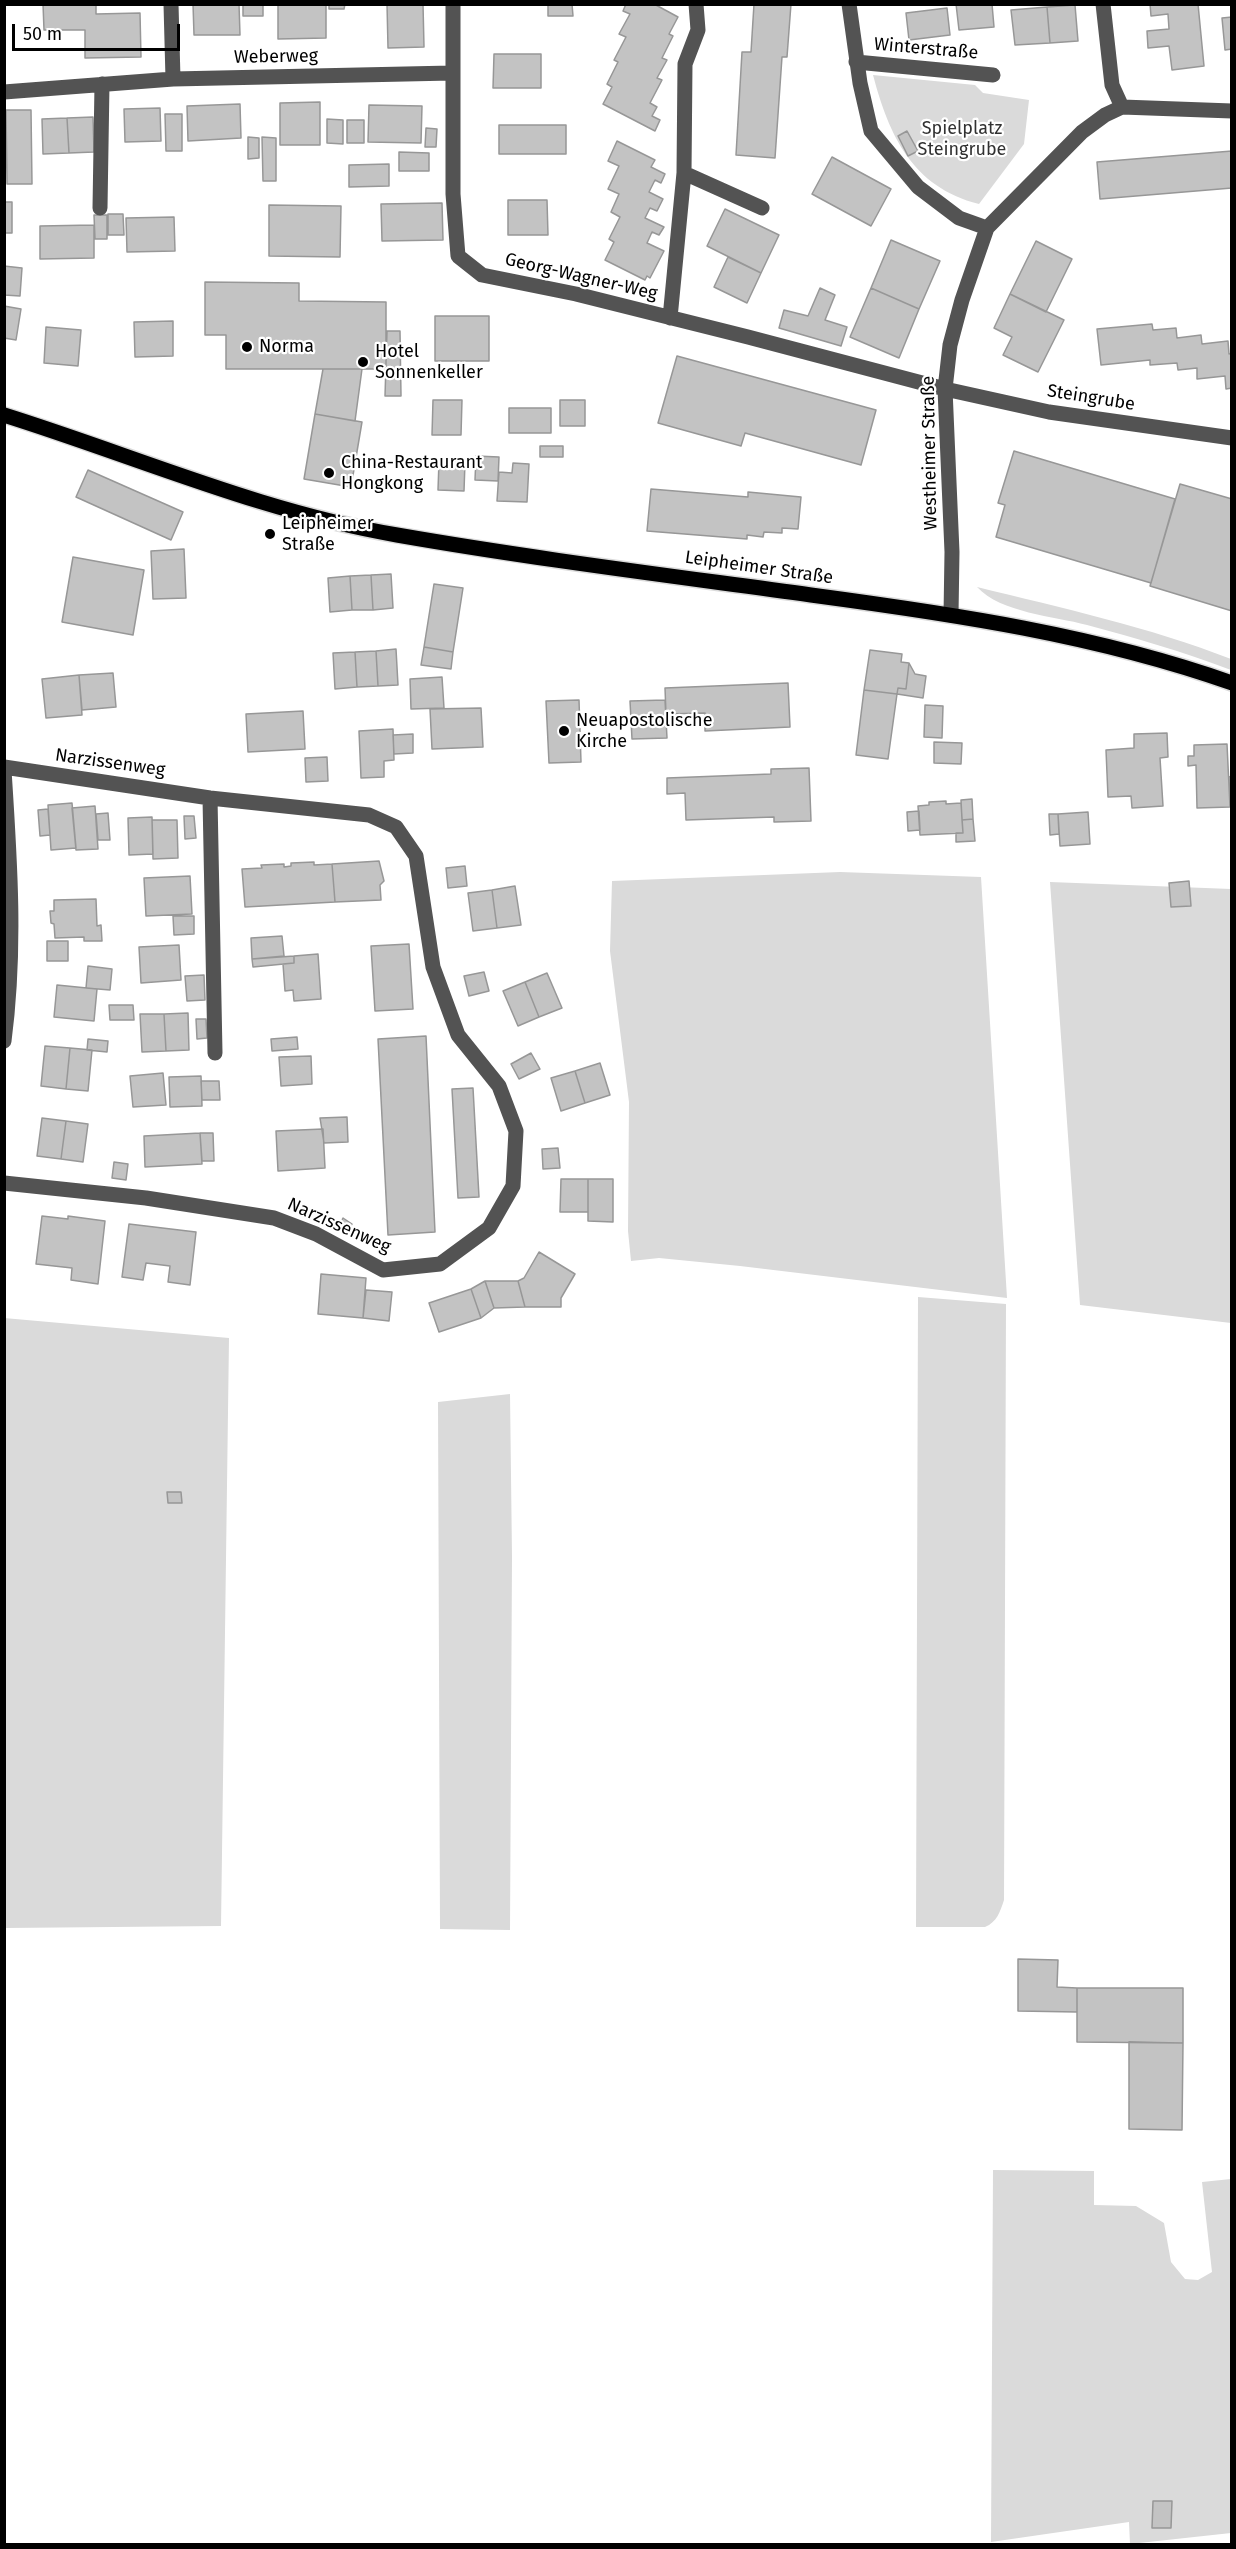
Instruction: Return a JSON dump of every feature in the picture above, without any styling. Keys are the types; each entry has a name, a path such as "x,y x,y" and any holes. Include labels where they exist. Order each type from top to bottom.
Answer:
{"main road":[{"name":"Leipheimer Straße","path":"4,415 257,502 348,526 594,565 951,615 1073,637 1176,664 1232,683"}],"street":[{"path":"171,4 173,79"},
{"name":"Georg-Wagner-Weg","path":"453,4 453,194 458,256 482,275 576,294 945,389"},
{"path":"670,318 684,173 686,64 698,30 696,4"},
{"name":"Winterstraße","path":"849,4 856,62 871,131 918,187 959,218 987,228"},
{"path":"1103,4 1112,85 1122,107 1232,111"},
{"name":"Winterstraße","path":"856,62 993,75"},
{"name":"Weberweg","path":"4,92 173,79 452,73"},
{"path":"100,208 102,84"},
{"name":"Westheimer Straße","path":"951,615 952,552 945,389 950,345 962,300 987,228 1082,132 1122,107"},
{"path":"684,173 762,208"},
{"name":"Steingrube","path":"945,389 1049,412 1232,438"},
{"path":"4,769 12,909 12,974 4,1041"},
{"name":"Narzissenweg","path":"4,769 210,798 369,814 396,826 416,856 433,967 458,1035 499,1086 516,1131 513,1186 489,1228 440,1264 396,1270 383,1270 318,1235 274,1218 146,1197 4,1183"},
{"path":"210,798 215,1053"}],"green space":[{"name":"Spielplatz Steingrube","path":"873,75 975,85 983,93 1029,100 1024,144 979,204 956,196 936,185 920,172 896,138 879,97"},
{"path":"977,587 1169,637 1231,659 1231,670 1124,635 1014,608 987,596"},
{"path":"840,872 981,877 1007,1298 659,1258 631,1261 628,1231 629,1102 610,951 612,881"},
{"path":"1050,882 1231,889 1231,1323 1080,1305"},
{"path":"918,1297 1006,1304 1004,1900 995,1919 985,1927 916,1927"},
{"path":"4,1318 229,1338 221,1926 5,1928"},
{"path":"510,1394 512,1557 510,1930 440,1929 438,1402"},
{"path":"993,2170 1094,2171 1094,2205 1136,2206 1164,2223 1171,2262 1185,2279 1198,2280 1212,2272 1202,2182 1231,2179 1231,2533 1130,2544 1129,2522 991,2542"}],"building":[{"path":"43,4 96,4 96,14 140,13 141,57 85,58 85,30 44,30"},
{"path":"193,4 239,4 240,35 194,35"},
{"path":"243,4 263,4 263,16 243,16"},
{"path":"278,4 326,4 326,38 278,39"},
{"path":"329,4 345,4 344,9 329,9"},
{"path":"387,4 423,4 424,47 388,48"},
{"path":"548,4 572,4 573,16 548,16"},
{"path":"626,4 654,4 678,17 669,34 673,36 662,58 667,60 657,78 662,80 650,103 657,107 652,116 660,120 655,131 603,104 612,87 607,84 618,62 614,60 626,37 619,34 630,14 623,11"},
{"path":"754,4 791,4 787,57 782,57 775,158 736,155 742,52 751,52"},
{"path":"956,4 992,4 994,27 959,30"},
{"path":"1150,4 1198,4 1204,66 1172,70 1169,46 1148,48 1147,31 1169,29 1168,14 1151,16"},
{"path":"1075,5 1078,41 1050,43 1047,7"},
{"path":"1047,7 1050,43 1015,45 1011,10"},
{"path":"947,8 950,35 909,40 906,13"},
{"path":"1232,17 1232,49 1225,50 1222,18"},
{"path":"494,54 541,54 541,88 493,88"},
{"path":"320,102 320,145 280,145 280,103"},
{"path":"240,104 241,138 188,141 187,106"},
{"path":"369,105 422,106 421,143 368,142"},
{"path":"160,108 161,141 125,142 124,109"},
{"path":"6,110 31,110 32,184 7,184"},
{"path":"165,114 182,114 182,151 166,151"},
{"path":"93,117 94,152 69,153 67,118"},
{"path":"67,118 69,153 43,154 42,119"},
{"path":"327,119 343,120 343,144 327,143"},
{"path":"347,120 364,120 364,143 347,143"},
{"path":"499,125 566,125 566,154 499,154"},
{"path":"426,128 437,129 436,147 425,147"},
{"path":"907,131 918,151 908,156 898,136"},
{"path":"248,137 259,138 259,158 248,159"},
{"path":"262,137 276,138 276,181 263,181"},
{"path":"617,141 655,160 651,167 665,174 661,183 655,180 649,192 663,199 657,211 650,208 645,218 664,227 659,235 652,232 647,243 664,251 650,278 647,276 645,280 605,260 614,242 609,239 620,217 611,212 619,194 608,189 619,166 608,161"},
{"path":"1232,151 1232,188 1100,199 1097,162"},
{"path":"399,152 429,153 429,171 399,171"},
{"path":"832,157 891,189 871,226 812,194"},
{"path":"389,164 389,186 349,187 349,165"},
{"path":"508,200 547,200 548,235 508,235"},
{"path":"4,202 12,202 12,233 4,233"},
{"path":"442,203 443,240 382,241 381,204"},
{"path":"269,205 341,206 340,257 269,256"},
{"path":"725,209 779,235 761,273 707,246"},
{"path":"108,214 123,214 124,235 108,235"},
{"path":"94,215 107,215 107,239 95,239"},
{"path":"174,217 175,251 127,252 126,218"},
{"path":"94,225 94,258 40,259 40,226"},
{"path":"891,240 940,261 919,309 871,288"},
{"path":"1036,241 1072,259 1046,312 1010,294"},
{"path":"728,257 761,273 747,303 714,287"},
{"path":"4,266 22,268 20,296 4,295"},
{"path":"205,282 299,283 299,301 386,302 386,369 226,369 226,335 205,335"},
{"path":"820,288 835,295 825,320 847,327 841,346 779,328 784,310 808,316"},
{"path":"871,288 919,309 899,358 850,337"},
{"path":"1010,294 1064,320 1038,372 1003,355 1012,337 994,328"},
{"path":"4,306 21,309 16,340 4,338"},
{"path":"435,316 489,316 489,361 435,361"},
{"path":"173,321 173,356 135,357 134,322"},
{"path":"1152,324 1153,330 1176,328 1177,338 1201,335 1202,344 1228,341 1229,354 1232,353 1232,388 1226,389 1225,376 1197,379 1197,368 1178,370 1177,363 1150,365 1150,360 1101,365 1097,329"},
{"path":"46,327 81,330 78,366 44,363"},
{"path":"387,331 400,331 401,396 385,396"},
{"path":"677,356 876,410 861,465 745,433 741,446 658,423"},
{"path":"323,369 362,369 355,421 315,414"},
{"path":"433,400 462,400 461,435 432,435"},
{"path":"560,400 585,400 585,426 560,426"},
{"path":"509,408 551,408 551,433 509,433"},
{"path":"315,414 362,422 351,487 304,479"},
{"path":"540,446 563,446 563,457 540,457"},
{"path":"1014,451 1175,499 1151,583 996,537 1005,505 998,503"},
{"path":"476,456 499,457 498,481 475,480"},
{"path":"439,461 465,462 464,491 438,490"},
{"path":"513,463 529,464 527,502 497,501 499,472 512,473"},
{"path":"88,470 183,512 171,540 76,497"},
{"path":"1180,484 1232,499 1232,611 1150,586"},
{"path":"651,489 748,497 748,492 801,497 798,529 782,528 782,533 764,532 763,537 747,535 747,539 647,531"},
{"path":"184,549 186,598 153,599 151,551"},
{"path":"73,557 144,570 133,635 62,622"},
{"path":"391,574 393,608 373,610 371,575"},
{"path":"371,575 373,610 352,610 350,576"},
{"path":"350,576 352,610 330,612 328,578"},
{"path":"434,584 463,588 453,652 424,647"},
{"path":"424,647 453,652 451,669 421,665"},
{"path":"396,649 398,685 378,686 376,651"},
{"path":"870,650 902,654 901,662 909,663 906,689 898,688 897,694 864,690"},
{"path":"376,651 378,686 357,687 355,652"},
{"path":"355,652 357,687 335,689 333,653"},
{"path":"909,663 915,674 926,676 923,698 897,694 898,688 906,689"},
{"path":"113,673 116,707 82,710 79,675"},
{"path":"79,675 82,715 46,718 42,679"},
{"path":"442,677 444,708 411,709 410,679"},
{"path":"788,683 790,727 705,731 705,713 666,714 665,688"},
{"path":"864,690 897,694 888,759 856,755"},
{"name":"Neuapostolische Kirche","path":"579,700 581,762 549,763 546,701"},
{"path":"665,700 667,738 632,739 630,701"},
{"path":"925,705 943,706 942,738 924,737"},
{"path":"481,708 483,747 432,749 430,709"},
{"path":"303,711 305,749 248,752 246,714"},
{"path":"393,729 394,760 384,761 384,777 361,778 359,731"},
{"path":"1167,733 1168,757 1160,758 1163,806 1132,808 1131,796 1108,797 1106,750 1134,748 1134,734"},
{"path":"413,734 413,753 394,754 393,735"},
{"path":"934,742 962,743 961,764 934,763"},
{"path":"1227,744 1230,807 1197,808 1196,765 1188,766 1188,756 1194,756 1194,745"},
{"path":"327,757 328,781 306,782 305,758"},
{"path":"809,768 811,821 774,822 774,817 686,820 685,793 667,794 667,778 771,774 771,769"},
{"path":"1232,776 1232,807 1230,807 1229,777"},
{"path":"972,799 973,819 962,820 961,800"},
{"path":"946,801 946,804 961,803 963,833 920,835 918,806 929,805 929,802"},
{"path":"72,803 76,848 51,850 48,805"},
{"path":"95,806 98,849 76,850 72,808"},
{"path":"48,809 50,835 40,836 38,810"},
{"path":"919,811 920,830 908,831 907,812"},
{"path":"1088,812 1090,844 1060,846 1058,814"},
{"path":"108,813 110,840 98,840 96,814"},
{"path":"1049,814 1058,814 1059,834 1050,835"},
{"path":"184,816 194,816 196,838 185,839"},
{"path":"152,817 153,854 129,855 128,818"},
{"path":"973,819 975,841 956,842 956,833 963,833 962,820"},
{"path":"152,820 177,820 178,858 153,859"},
{"path":"379,861 384,881 380,885 381,900 335,902 332,864"},
{"path":"314,862 314,865 332,864 335,902 245,907 242,869 262,868 261,865 284,864 284,867 291,866 291,863"},
{"path":"465,866 467,886 448,888 446,868"},
{"path":"190,876 192,914 146,916 144,878"},
{"path":"1189,881 1191,906 1171,907 1169,883"},
{"path":"515,886 521,925 497,928 492,890"},
{"path":"492,890 497,928 473,931 468,893"},
{"path":"96,899 97,926 101,925 102,941 84,941 84,937 55,938 50,911 54,911 54,900"},
{"path":"173,916 194,916 194,934 174,935"},
{"path":"282,936 284,956 252,959 251,938"},
{"path":"47,941 68,941 68,961 47,961"},
{"path":"409,944 413,1009 375,1011 371,946"},
{"path":"179,945 181,980 141,983 139,947"},
{"path":"318,954 321,999 294,1001 293,990 285,991 283,964 294,963 294,956"},
{"path":"294,956 294,963 253,967 252,959"},
{"path":"88,966 112,969 110,990 86,988"},
{"path":"484,972 489,991 469,996 464,976"},
{"path":"547,973 562,1008 539,1017 525,982"},
{"path":"204,975 205,1000 187,1001 185,976"},
{"path":"525,982 539,1017 518,1026 503,991"},
{"path":"57,985 97,989 94,1021 54,1017"},
{"path":"109,1005 133,1005 134,1020 110,1020"},
{"path":"188,1013 189,1050 166,1051 164,1014"},
{"path":"140,1014 164,1014 166,1051 142,1052"},
{"path":"196,1019 206,1019 207,1038 197,1039"},
{"path":"426,1036 435,1232 388,1235 378,1039"},
{"path":"297,1037 298,1049 272,1051 271,1039"},
{"path":"88,1039 108,1041 107,1052 87,1050"},
{"path":"45,1046 70,1048 66,1089 41,1086"},
{"path":"70,1048 92,1050 88,1091 66,1089"},
{"path":"531,1053 540,1069 519,1079 511,1064"},
{"path":"311,1056 312,1084 281,1086 279,1057"},
{"path":"600,1063 610,1095 585,1103 575,1071"},
{"path":"575,1071 585,1103 561,1111 551,1078"},
{"path":"163,1073 166,1105 133,1107 130,1076"},
{"path":"201,1076 202,1106 170,1107 169,1077"},
{"path":"201,1081 219,1081 220,1100 202,1100"},
{"path":"473,1088 479,1197 458,1198 452,1089"},
{"path":"347,1117 348,1142 324,1143 320,1118"},
{"path":"42,1118 66,1121 61,1159 37,1156"},
{"path":"66,1121 88,1124 83,1162 61,1159"},
{"path":"323,1129 325,1168 278,1171 276,1131"},
{"path":"200,1133 202,1164 145,1167 144,1136"},
{"path":"200,1133 213,1133 214,1161 202,1161"},
{"path":"558,1148 560,1168 543,1169 542,1149"},
{"path":"114,1162 128,1164 126,1180 112,1178"},
{"path":"561,1179 588,1179 588,1212 560,1212"},
{"path":"588,1179 613,1179 613,1222 588,1221"},
{"path":"42,1216 68,1219 68,1216 105,1221 98,1284 71,1280 72,1268 36,1264"},
{"path":"343,1218 352,1224 349,1229 340,1224"},
{"path":"129,1224 196,1232 190,1285 168,1282 170,1266 146,1263 143,1280 122,1277"},
{"path":"539,1252 575,1274 561,1298 561,1307 525,1307 518,1281 524,1278"},
{"path":"321,1274 366,1278 363,1318 318,1314"},
{"path":"485,1281 494,1308 481,1318 471,1289"},
{"path":"485,1281 518,1281 525,1307 494,1308"},
{"path":"471,1289 481,1318 439,1332 429,1303"},
{"path":"366,1290 392,1292 389,1321 363,1318"},
{"path":"167,1492 181,1492 182,1503 168,1503"},
{"path":"1018,1959 1058,1960 1057,1987 1077,1988 1077,2012 1018,2011"},
{"path":"1077,1988 1183,1988 1183,2043 1077,2042"},
{"path":"1129,2042 1183,2043 1182,2130 1129,2129"},
{"path":"1153,2501 1172,2501 1171,2528 1152,2528"}],"place":[{"name":"Norma","path":"247,347"},
{"name":"Hotel Sonnenkeller","path":"363,362"},
{"name":"China-Restaurant Hongkong","path":"329,473"},
{"name":"Leipheimer Straße","path":"270,534"},
{"name":"Neuapostolische Kirche","path":"564,731"}]}
